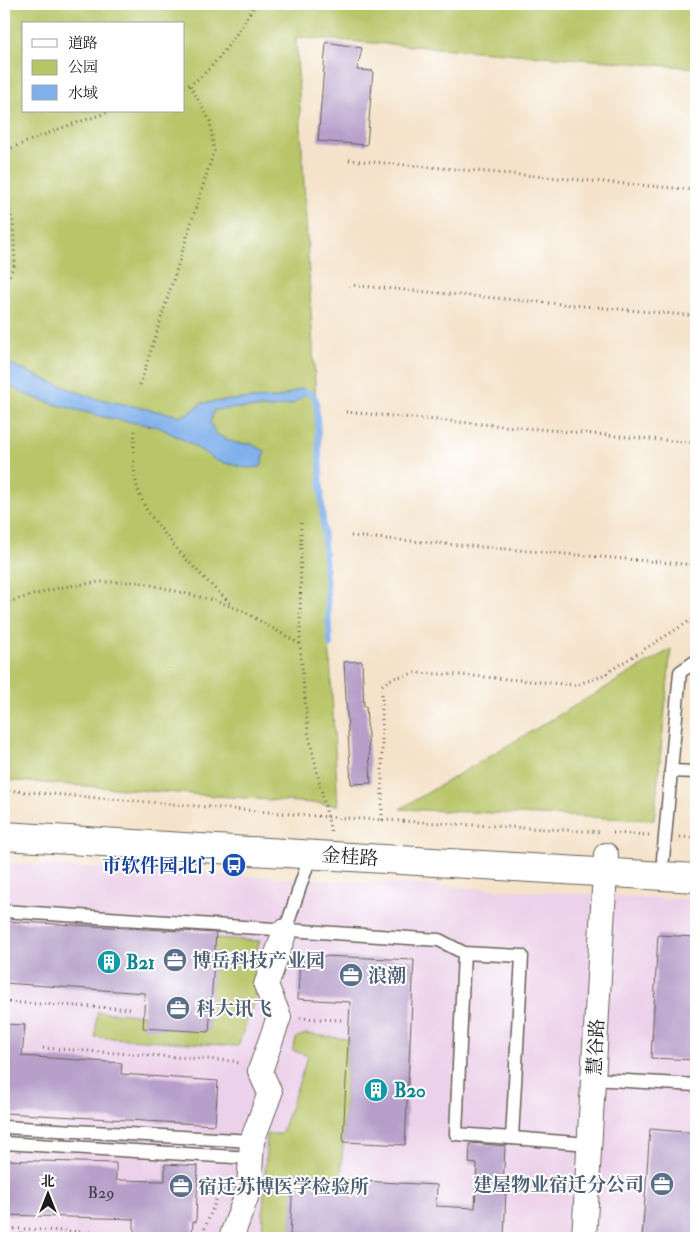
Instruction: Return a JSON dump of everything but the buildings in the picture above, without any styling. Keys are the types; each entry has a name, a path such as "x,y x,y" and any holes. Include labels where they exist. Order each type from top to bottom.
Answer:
{"street":[{"name":"金桂路","path":"4,820 324,837 606,864 696,878"},
{"name":"金桂路","path":"4,836 324,837"},
{"name":"金桂路","path":"606,864 664,847 696,861"},
{"name":"慧谷路","path":"584,1238 606,864"},
{"path":"231,1238 249,1190 252,1149 270,1093 260,1071 279,1018 266,985 285,931"}],"lane":[{"path":"664,847 680,672 696,661"},
{"path":"671,771 696,772"},
{"path":"285,931 324,837"},
{"path":"4,911 439,940 464,952 522,956 512,1138"},
{"path":"464,952 456,1134 590,1144"},
{"path":"593,1079 696,1085"},
{"path":"4,1126 252,1149"},
{"path":"4,1143 252,1149"}],"path":[{"path":"185,87 208,72 255,4"},
{"path":"140,385 214,151 210,121 190,85"},
{"path":"4,154 9,149 109,112"},
{"path":"349,160 696,190"},
{"path":"4,192 12,222 14,264 4,287"},
{"path":"349,285 696,316"},
{"path":"346,412 696,443"},
{"path":"135,431 133,457 141,499 171,543 194,569 234,608"},
{"path":"301,523 300,645 308,732 324,837"},
{"path":"352,536 696,565"},
{"path":"4,603 62,587 100,582 138,582 244,610 300,645"},
{"path":"382,820 382,685 393,678 415,673 462,675 575,685 600,677 696,618"},
{"path":"4,790 324,837 382,820 664,847 696,838"},
{"path":"4,1002 132,1009"},
{"path":"279,1018 342,1020"},
{"path":"43,1048 234,1061 260,1071"},
{"path":"4,1228 103,1233 102,1238"},
{"path":"21,1238 22,1229"}],"shaded area":[{"path":"4,863 696,900 696,1238 4,1238"}],"green space":[{"path":"4,4 696,4 696,68 296,37 338,805 4,780"},
{"path":"671,649 654,820 400,809"},
{"path":"215,938 260,941 254,958 268,963 238,1046 95,1037 97,1012 144,1015 143,1028"},
{"path":"306,1034 348,1039 341,1183 290,1235 262,1233 267,1134 281,1134 308,1056 292,1050 297,1037"}],"water":[{"path":"4,361 51,382 94,398 181,416 189,413 202,403 278,398 303,388 306,394 293,404 273,408 214,410 210,423 217,435 235,443 251,444 265,451 261,467 247,468 217,461 188,442 158,427 103,417 47,402 22,393 4,382"}],"waterway":[{"path":"305,392 312,394 316,400 330,645"}],"place":[{"name":"市软件园北门","path":"234,865"},
{"name":"博岳科技产业园","path":"175,960"},
{"name":"B21","path":"109,962"},
{"name":"浪潮","path":"351,975"},
{"name":"科大讯飞","path":"178,1008"},
{"name":"B20","path":"376,1090"},
{"name":"建屋物业宿迁分公司","path":"662,1184"},
{"name":"宿迁苏博医学检验所","path":"181,1186"}]}
